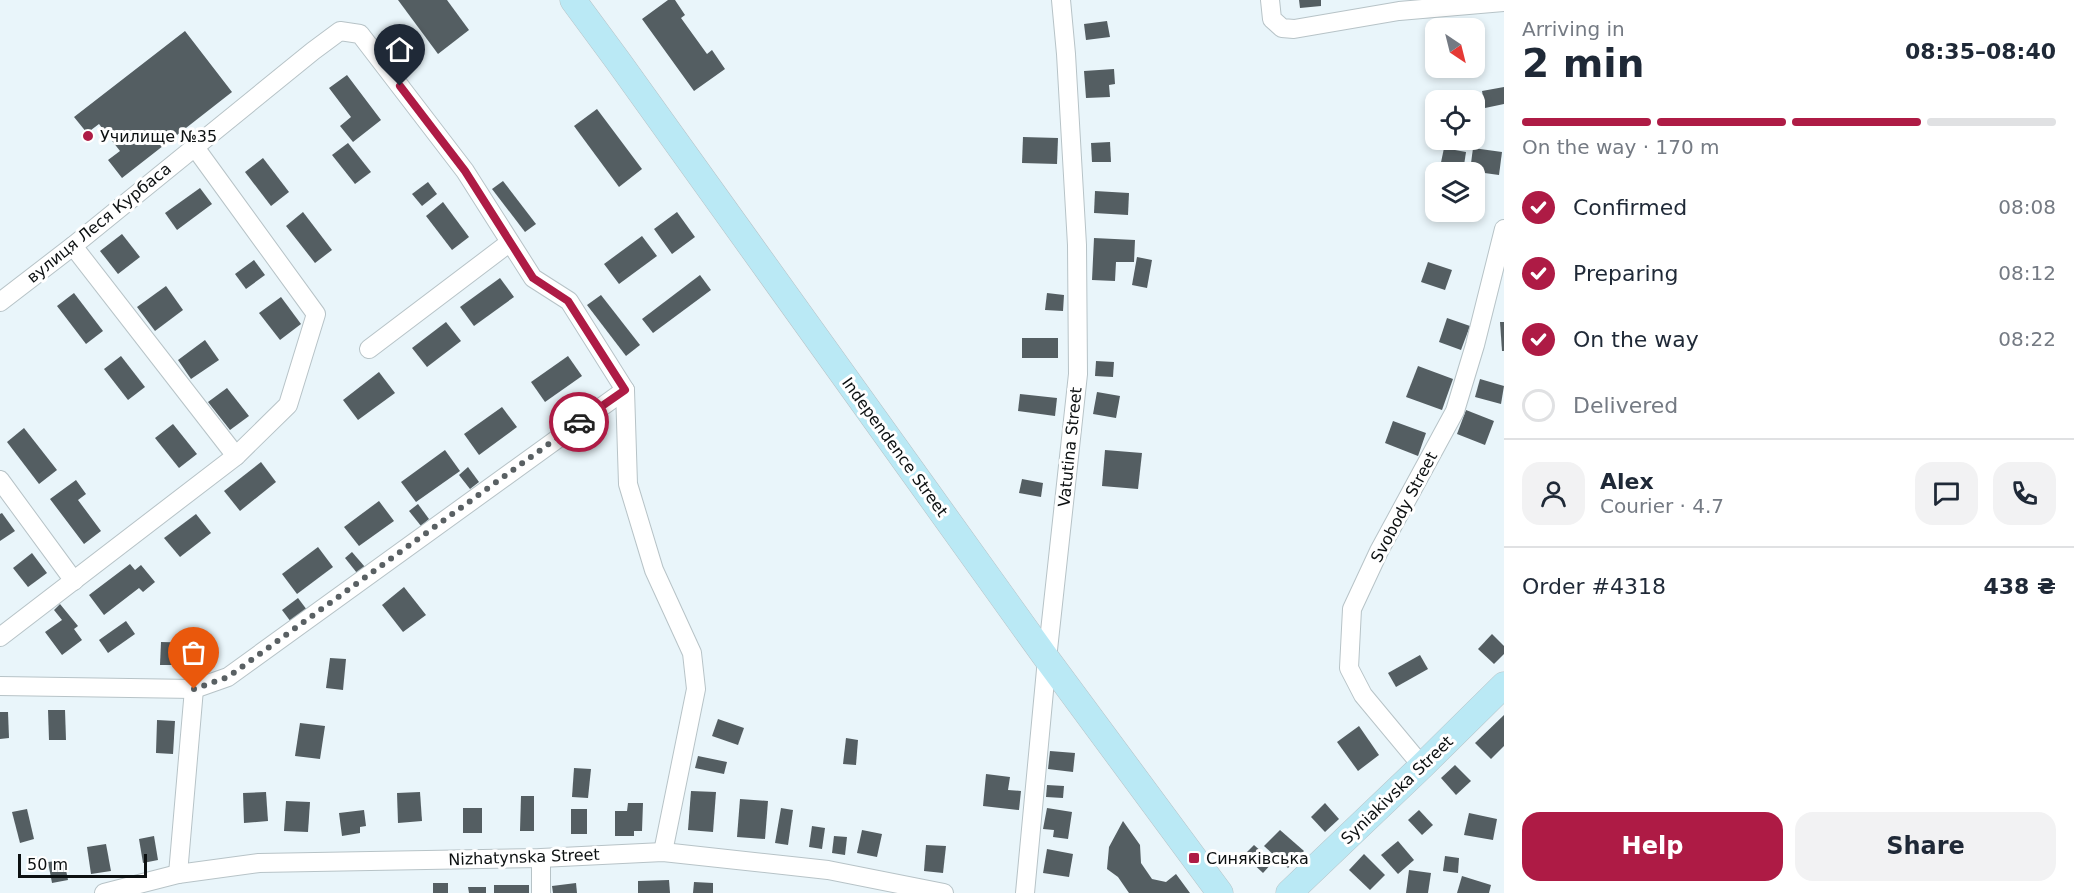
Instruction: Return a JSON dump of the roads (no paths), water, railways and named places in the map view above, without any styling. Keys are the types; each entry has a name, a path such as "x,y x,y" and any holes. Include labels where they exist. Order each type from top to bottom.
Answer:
{"street":[{"name":"Independence Street","path":"573,0 1047,659 1220,893"},
{"name":"Vatutina Street","path":"1025,893 1047,659 1078,374 1077,245 1061,0"},
{"path":"1270,0 1272,19 1282,28 1294,29 1399,11 1504,2"},
{"name":"вулиця Леся Курбаса","path":"0,302 340,31 360,34 465,171 533,278 568,301 625,390"},
{"path":"0,637 236,456 288,405 316,314 194,146"},
{"name":"Svobody Street","path":"1422,766 1364,695 1349,668 1352,609 1379,550 1455,411 1475,345 1504,230"},
{"path":"369,348 509,243"},
{"path":"73,246 236,456"},
{"path":"0,686 194,689 228,677 625,390"},
{"path":"625,390 628,484 654,570 692,653 696,689 663,852"},
{"path":"0,480 74,580"},
{"name":"Syniakivska Street","path":"1289,893 1504,685"},
{"path":"178,874 194,689"},
{"name":"Nizhatynska Street","path":"104,893 178,874 260,863 541,858 663,852 828,870 944,893"},
{"path":"541,858 541,893"}],"place":[{"name":"Училище №35","path":"88,136"},
{"name":"Синяківська","path":"1194,858"}]}
